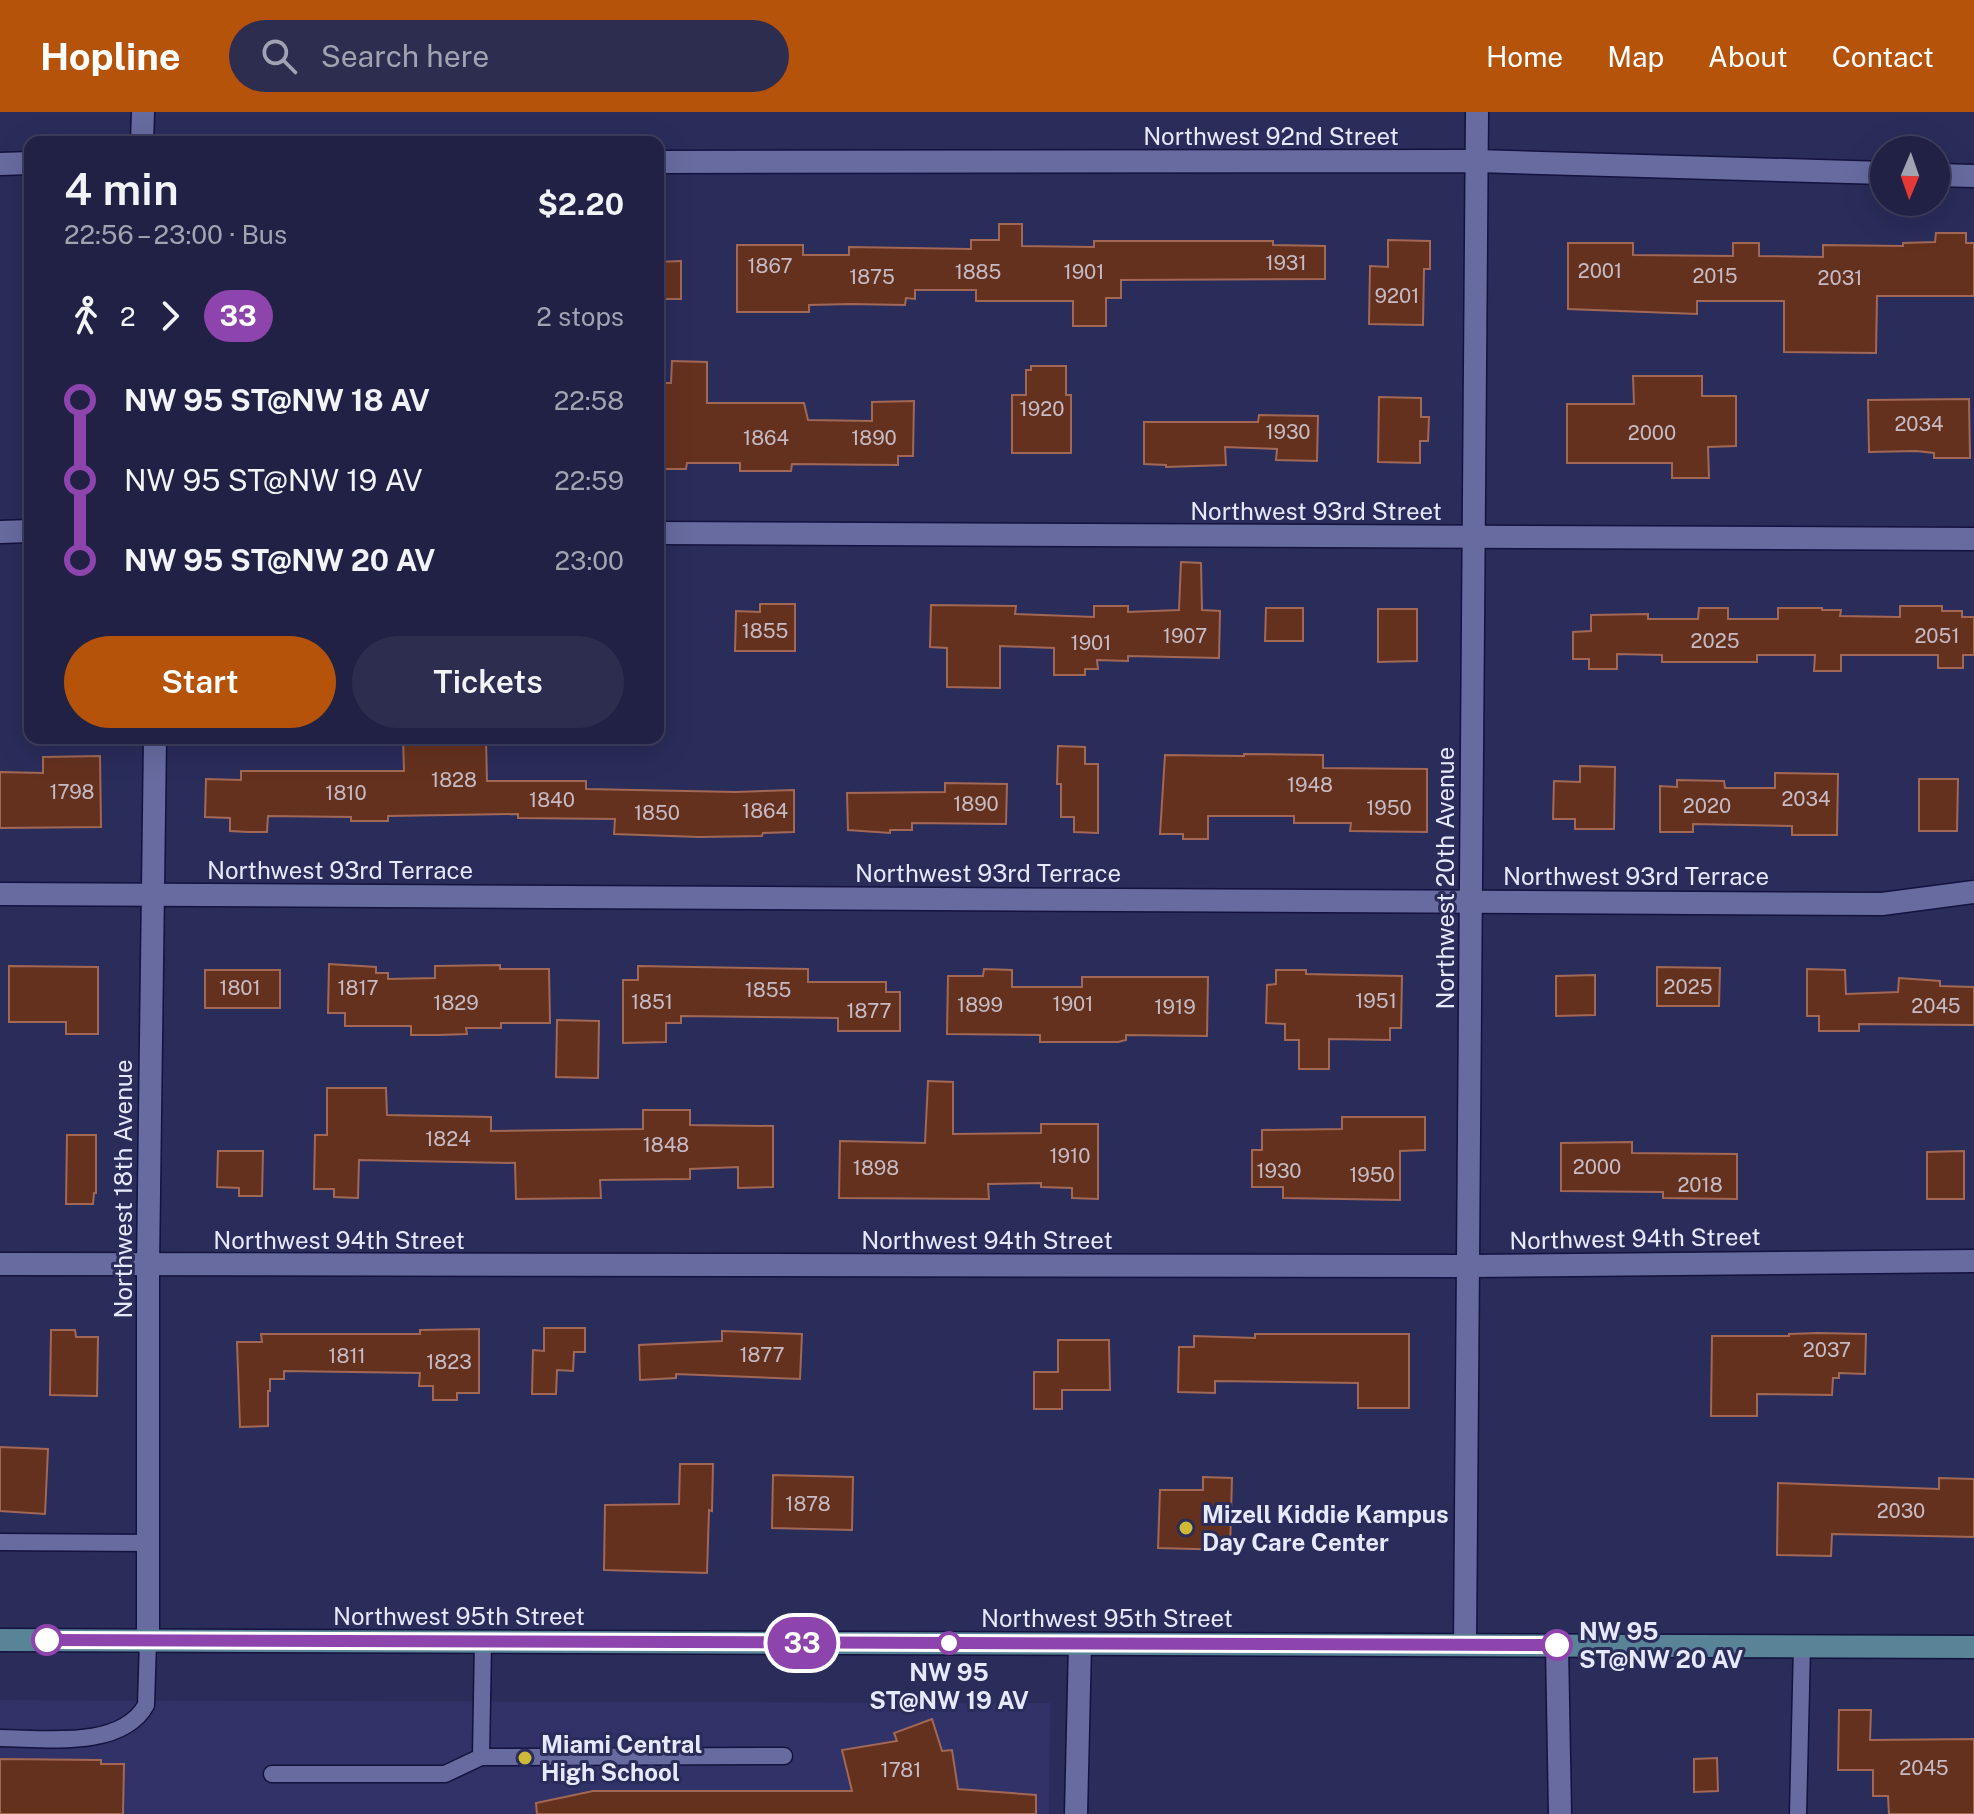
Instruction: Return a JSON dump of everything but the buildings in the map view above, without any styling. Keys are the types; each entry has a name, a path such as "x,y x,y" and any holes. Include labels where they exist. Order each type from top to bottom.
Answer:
{"main road":[{"name":"Northwest 95th Street","path":"0,1640 1974,1647"}],"street":[{"path":"142,136 143,112"},
{"name":"Northwest 20th Avenue","path":"1465,1645 1477,112"},
{"name":"Northwest 92nd Street","path":"664,162 1477,161 1870,173"},
{"path":"0,164 24,163"},
{"path":"1950,175 1974,176"},
{"path":"0,532 24,531"},
{"name":"Northwest 93rd Street","path":"664,533 1974,539"},
{"name":"Northwest 18th Avenue","path":"148,1641 148,1266 155,744"},
{"name":"Northwest 93rd Terrace","path":"0,894 1882,904 1974,892"},
{"name":"Northwest 94th Street","path":"0,1264 1468,1266 1974,1261"},
{"path":"1076,1814 1080,1644"},
{"path":"1557,1645 1560,1814"}],"lane":[{"path":"0,1542 148,1543"},
{"path":"0,1738 103,1736 127,1724 141,1714 146,1705 148,1641"},
{"path":"481,1757 483,1642"},
{"path":"1798,1814 1802,1646"},
{"path":"272,1774 445,1774 481,1757 784,1756"}],"shaded area":[{"name":"Miami Central High School","path":"0,1700 1050,1703 1049,1814 0,1814"}],"bus line":[{"name":"33","path":"47,1640 1557,1645"}],"place":[{"name":"Mizell Kiddie Kampus Day Care Center","path":"1186,1528"},
{"name":"NW 95 ST@NW 19 AV","path":"949,1643"},
{"name":"NW 95 ST@NW 20 AV","path":"1557,1645"},
{"name":"Miami Central High School","path":"525,1758"}]}
